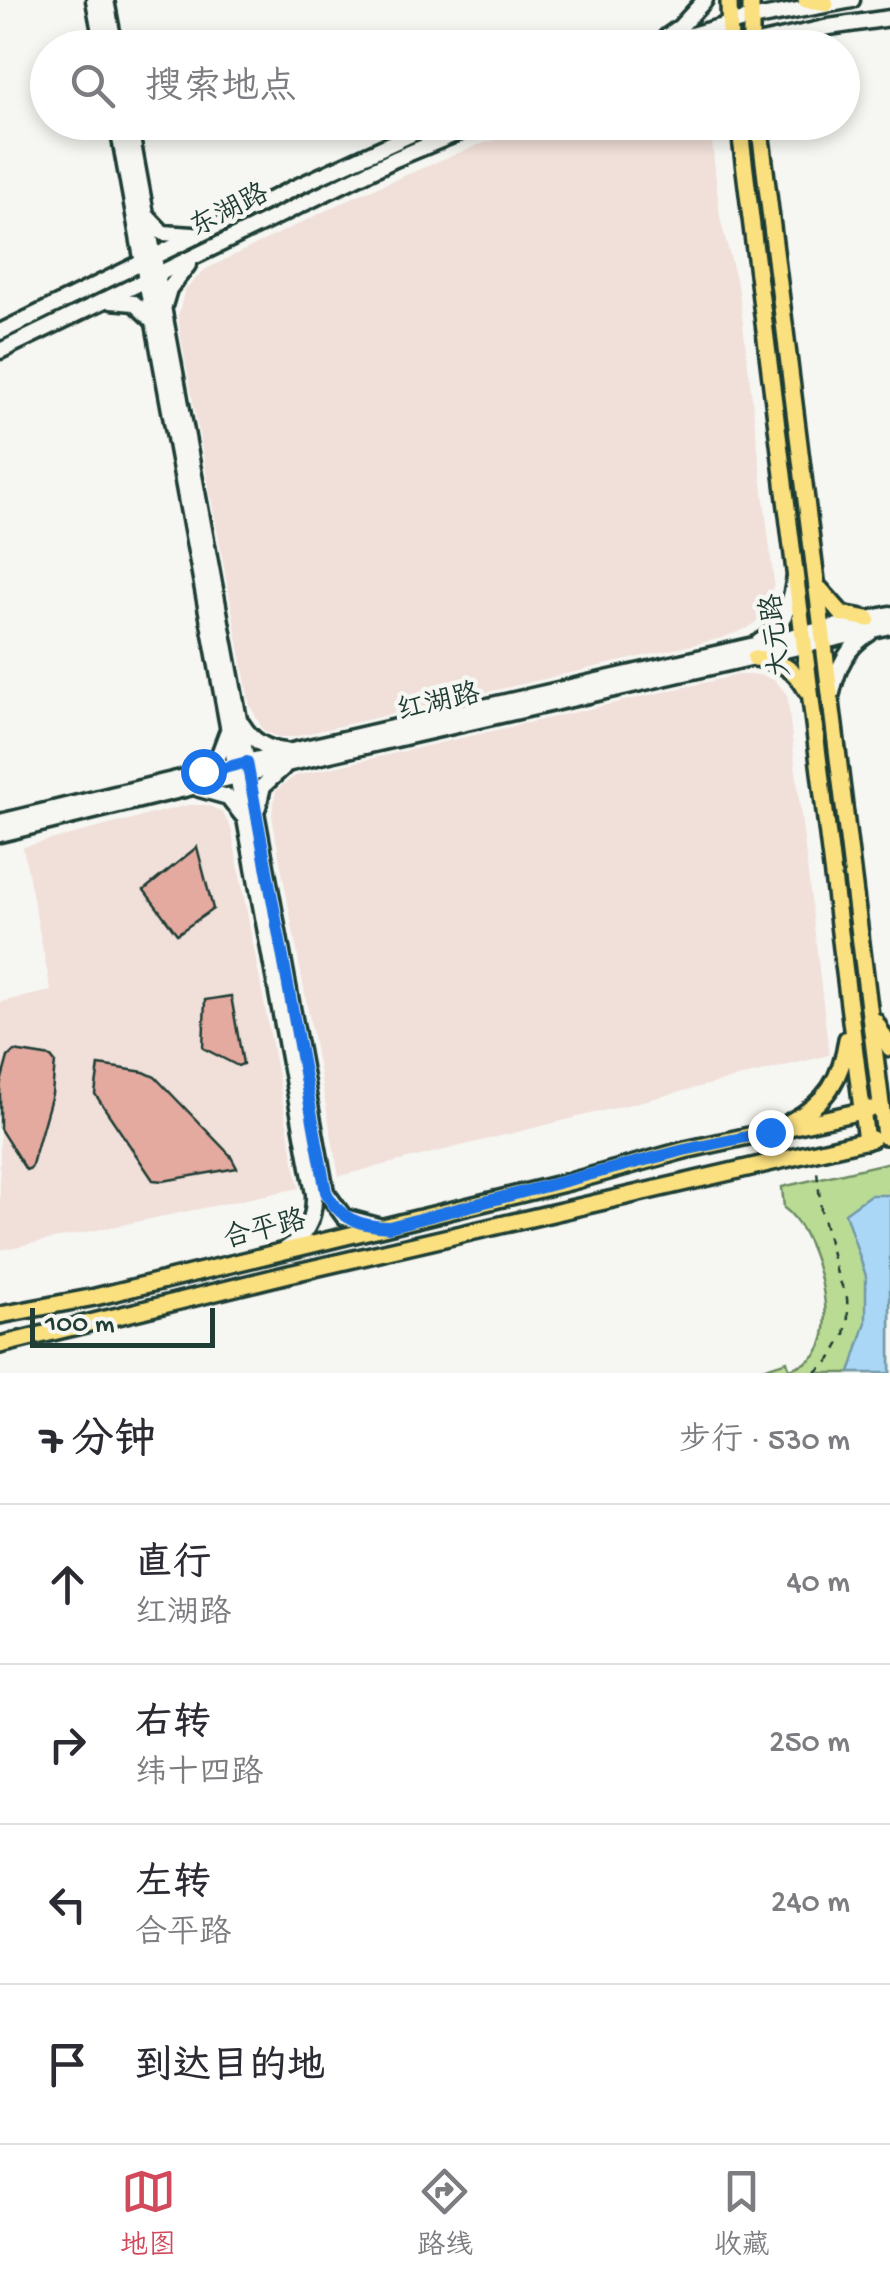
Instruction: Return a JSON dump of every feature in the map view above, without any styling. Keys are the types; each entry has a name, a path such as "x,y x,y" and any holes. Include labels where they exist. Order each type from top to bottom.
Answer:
{"main road":[{"path":"94,0 100,30"},
{"path":"106,0 112,30"},
{"path":"676,30 704,0"},
{"path":"730,0 732,30"},
{"path":"747,30 752,0"},
{"path":"806,0 840,2"},
{"path":"709,30 840,2"},
{"path":"840,2 832,13 836,21 844,24"},
{"path":"814,30 890,18"},
{"path":"112,278 131,251 140,215 121,140"},
{"path":"131,140 151,278 326,1192 344,1216 359,1224 389,1227"},
{"name":"东湖路","path":"0,332 398,140"},
{"name":"东湖路","path":"0,351 441,140"},
{"name":"大元路","path":"740,140 866,1141"},
{"name":"大元路","path":"762,140 888,1136"},
{"path":"140,215 163,232 182,236 204,233"},
{"path":"159,320 169,289 199,256"},
{"path":"100,303 134,303 159,320"},
{"path":"795,570 786,614 753,652 793,670 810,699"},
{"path":"814,573 833,607 842,614 879,624"},
{"name":"红湖路","path":"0,822 879,624 890,614"},
{"path":"831,703 836,677 847,652 879,624"},
{"path":"233,717 259,743 294,757 263,786 252,819 315,1207 307,1229 278,1254"},
{"path":"194,776 218,757 233,717"},
{"name":"红湖路","path":"0,834 183,790 242,769"},
{"path":"183,790 219,792 252,819"},
{"path":"869,1006 890,1048"},
{"path":"770,1132 812,1109 838,1079 850,1010"},
{"name":"合平路","path":"0,1315 278,1254 684,1150 886,1106"},
{"name":"合平路","path":"0,1345 888,1136"}],"path":[{"path":"815,1373 831,1359 845,1334 848,1317 847,1298 821,1210 817,1171"}],"shaded area":[{"path":"495,140 712,140 720,218 739,291 774,583 768,612 748,628 722,638 292,737 278,737 263,730 250,706 180,332 178,316 185,289 206,269 358,195"},
{"path":"738,675 775,680 787,695 829,1055 339,1176 274,828 276,790 295,776"},
{"path":"188,805 207,805 222,812 231,828 299,1188 0,1250 0,1002 51,991 23,847"}],"green space":[{"path":"890,1162 890,1373 750,1373 787,1361 789,1369 803,1364 817,1352 825,1333 824,1294 813,1252 795,1218 784,1208 782,1187"}],"water":[{"path":"870,1195 890,1195 890,1373 850,1373 866,1322 866,1276 845,1213"}],"building":[{"path":"197,847 213,909 177,934 144,890"},
{"path":"231,996 243,1064 238,1066 203,1048 205,1000"},
{"path":"14,1051 51,1057 55,1062 52,1094 31,1168 26,1170 0,1129 0,1086 8,1057"},
{"path":"99,1065 155,1077 230,1155 237,1168 153,1180 95,1094"}],"route":[{"path":"203,771 194,776 247,762 326,1192 344,1216 359,1224 389,1227 684,1150 770,1132"}]}
